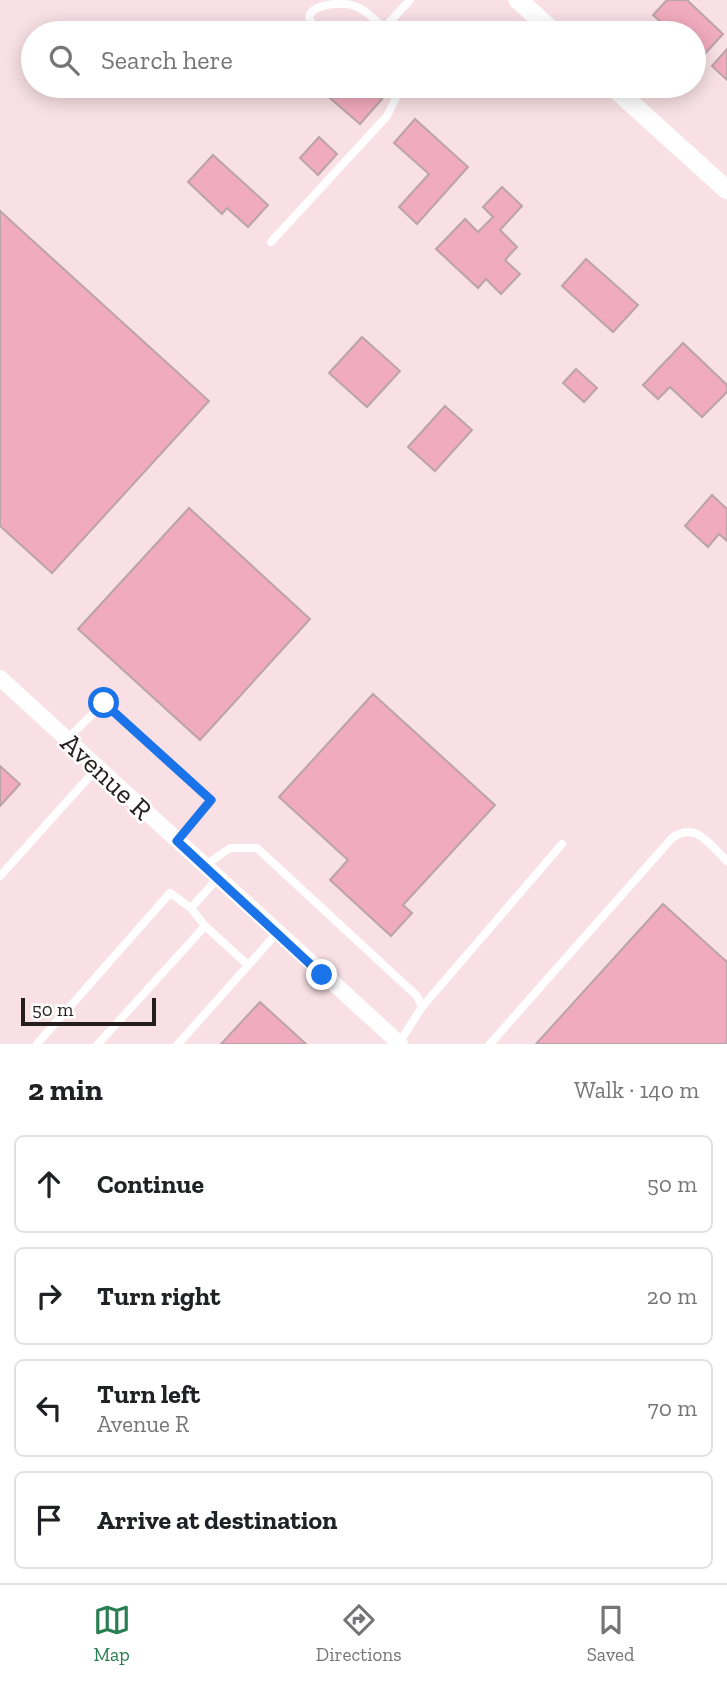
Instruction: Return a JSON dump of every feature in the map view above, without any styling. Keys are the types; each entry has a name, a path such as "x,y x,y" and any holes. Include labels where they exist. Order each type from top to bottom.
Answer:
{"street":[{"path":"518,0 542,21"},
{"path":"625,98 727,190"},
{"name":"Avenue R","path":"0,678 399,1044"}],"lane":[{"path":"393,21 410,0"},
{"path":"311,21 312,9 320,3 330,1 355,5 375,21"},
{"path":"271,242 387,116 396,98"},
{"path":"67,739 104,703 211,800 177,841"},
{"path":"0,876 98,767"},
{"path":"490,1044 672,838 683,830 695,831 727,860"},
{"path":"399,1044 422,1007 562,844"},
{"path":"205,866 230,848 257,848 417,996 422,1007"},
{"path":"191,908 218,878"},
{"path":"37,1044 170,893 191,908 205,926 248,965"},
{"path":"98,1044 205,926"},
{"path":"178,1044 277,933"}],"building":[{"path":"667,0 687,0 723,34 706,53 706,21 660,21 653,15"},
{"path":"727,49 727,80 712,66"},
{"path":"330,98 381,98 360,124"},
{"path":"415,119 468,167 417,224 399,207 429,174 394,143"},
{"path":"319,137 337,154 318,175 300,158"},
{"path":"213,155 268,205 248,227 227,208 222,214 188,182"},
{"path":"502,187 522,206 500,230 517,247 505,260 520,274 501,294 486,279 478,288 436,249 465,219 478,232 493,217 483,207"},
{"path":"0,211 209,401 52,573 0,526"},
{"path":"586,259 638,305 613,332 562,286"},
{"path":"362,337 400,371 367,407 329,373"},
{"path":"683,343 727,385 727,392 702,417 670,387 658,399 643,385"},
{"path":"576,369 597,388 584,402 563,383"},
{"path":"445,406 472,430 435,471 408,447"},
{"path":"712,495 727,509 727,541 719,534 708,547 685,526"},
{"path":"189,508 310,619 200,740 78,629"},
{"path":"373,694 495,805 403,905 412,913 391,936 330,880 348,860 279,797"},
{"path":"0,766 20,784 0,806"},
{"path":"663,904 727,962 727,1044 536,1044"},
{"path":"260,1002 306,1044 221,1044"}],"route":[{"path":"104,703 211,800 177,841 322,975"}]}
